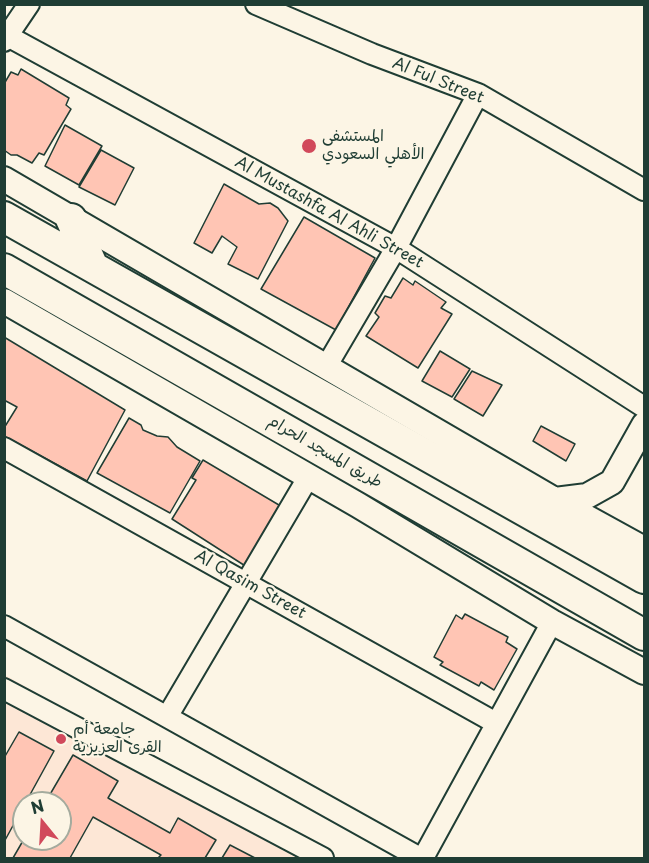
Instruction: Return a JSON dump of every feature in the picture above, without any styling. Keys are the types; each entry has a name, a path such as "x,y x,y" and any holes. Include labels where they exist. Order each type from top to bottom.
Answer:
{"main road":[{"path":"4,217 645,578"},
{"path":"71,219 93,267"},
{"name":"طريق المسجد الحرام","path":"4,269 366,492 645,635"}],"street":[{"path":"6,37 29,4"},
{"name":"Al Ful Street","path":"256,4 372,54 478,94 645,190"},
{"name":"Al Mustashfa Al Ahli Street","path":"6,37 396,248 645,407"},
{"path":"326,367 396,248 478,94"},
{"path":"4,179 555,500 645,549"},
{"path":"4,301 309,476 366,492 552,622 645,672"},
{"path":"555,500 587,496 612,482 645,425"},
{"name":"Al Qasim Street","path":"4,448 496,723"},
{"path":"167,717 309,476"},
{"path":"4,626 421,858 552,622"},
{"path":"4,689 323,858"}],"shaded area":[{"name":"جامعة أم القرى العزيزية","path":"5,675 330,858 5,858"}],"building":[{"path":"21,69 69,98 66,105 71,109 44,155 39,153 32,163 4,150 4,84 11,72 18,75"},
{"path":"65,125 102,146 79,185 45,166"},
{"path":"101,150 134,168 115,205 79,187"},
{"path":"224,184 259,204 270,203 278,208 288,221 258,279 228,264 237,247 222,236 212,253 194,243"},
{"path":"304,217 375,258 336,330 261,289"},
{"path":"403,278 413,285 415,281 446,302 441,308 452,314 418,368 366,336 379,317 375,313 385,296 391,298"},
{"path":"4,337 125,410 87,481 4,436 4,428 17,407 4,400"},
{"path":"440,351 470,369 452,397 422,381"},
{"path":"472,371 502,385 483,416 454,399"},
{"path":"129,418 141,425 143,430 157,436 168,437 177,447 200,461 170,513 97,473"},
{"path":"541,426 575,444 566,461 533,441"},
{"path":"203,460 284,508 250,569 172,519 196,480 192,478"},
{"path":"465,614 508,637 506,642 517,649 494,690 481,682 479,686 440,665 443,662 434,657 456,615 462,619"},
{"path":"19,732 54,751 32,791 12,791 12,827 4,842 4,758"},
{"path":"73,755 118,781 108,798 170,833 178,818 216,840 205,858 158,858 161,855 93,817 70,858 13,858 17,851 72,851 72,791 52,791"},
{"path":"230,845 255,858 222,858"}],"place":[{"name":"المستشفى الأهلي السعودي","path":"309,146"},
{"name":"جامعة أم القرى العزيزية","path":"61,739"}]}
